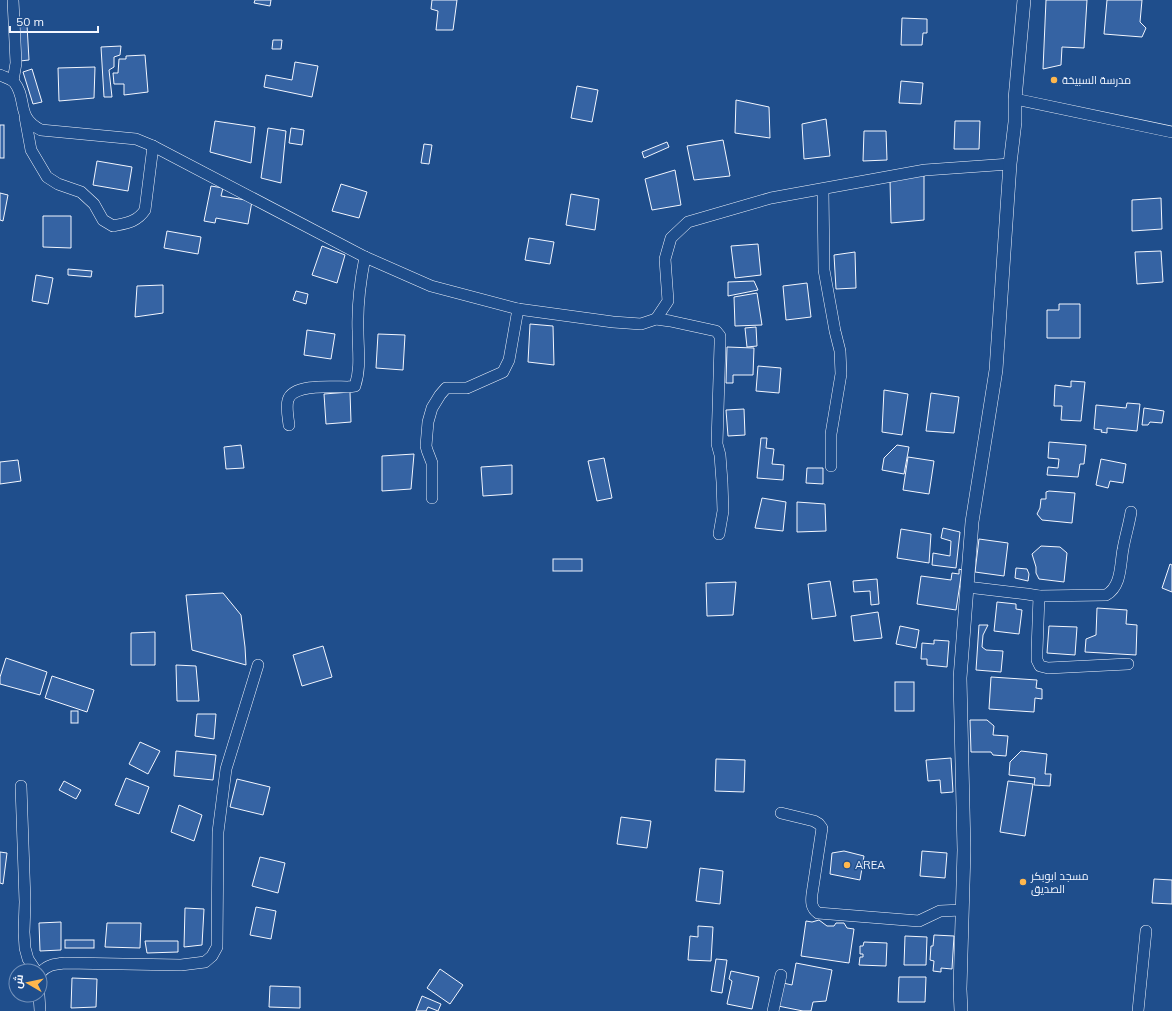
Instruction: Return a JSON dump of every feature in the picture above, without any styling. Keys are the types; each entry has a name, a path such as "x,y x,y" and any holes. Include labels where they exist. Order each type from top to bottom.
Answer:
{"street":[{"path":"13,0 16,56 13,81"},
{"path":"961,1011 960,989 964,850 960,678 972,522 996,370 1010,164 1015,122 1015,99 1024,0"},
{"path":"0,75 13,81 19,91 31,150 47,177 58,184 81,192 94,204 104,220 113,226 140,218 145,210 153,146"},
{"path":"1015,99 1172,132"},
{"path":"24,112 31,125 41,130 136,139 153,146 365,257 431,286 518,309 613,322 641,324 656,319 679,322 716,331 720,336 717,444 720,455 723,511 719,534"},
{"path":"656,319 668,301 665,259 671,238 688,222 771,198 925,170 1010,164"},
{"path":"823,189 824,270 840,351 841,374 831,434 831,466"},
{"path":"289,425 288,401 290,395 294,392 306,388 355,386 359,368 358,301 365,257"},
{"path":"432,498 432,463 426,446 428,422 432,408 446,388 467,388 503,372 508,360 518,309"},
{"path":"967,587 1039,596 1106,595 1111,592 1115,586 1119,574 1123,549 1132,512"},
{"path":"1039,596 1037,660 1040,666 1048,668 1128,664"},
{"path":"48,966 65,963 181,965 205,962 212,956 218,946 218,832 226,769 258,665"},
{"path":"21,786 25,902 24,937 25,948 31,963"},
{"path":"781,813 814,821 822,828 811,903 814,910 818,913 918,921 940,911 962,910"},
{"path":"1138,1011 1146,931"},
{"path":"772,1011 781,975"}],"building":[{"path":"255,0 271,0 270,6 254,3"},
{"path":"432,0 457,0 453,30 436,30 438,11 431,9"},
{"path":"1046,0 1087,0 1084,48 1062,47 1061,65 1043,69"},
{"path":"1107,0 1142,0 1140,22 1146,28 1142,37 1104,34"},
{"path":"902,18 927,19 927,33 923,33 922,45 901,45"},
{"path":"18,25 27,25 29,60 20,61"},
{"path":"273,40 282,40 281,49 272,49"},
{"path":"121,46 120,55 114,57 114,67 109,70 112,97 104,97 101,47"},
{"path":"145,55 148,92 124,95 124,84 114,84 113,73 118,73 119,59 126,59 126,56"},
{"path":"295,62 318,66 312,97 264,87 266,75 292,80"},
{"path":"95,67 94,98 59,101 58,68"},
{"path":"32,69 42,102 33,104 23,72"},
{"path":"901,81 923,83 921,104 899,103"},
{"path":"577,86 598,90 592,122 571,118"},
{"path":"736,100 769,107 770,138 735,133"},
{"path":"826,119 830,156 804,159 802,124"},
{"path":"215,121 255,127 251,163 210,152"},
{"path":"955,121 980,121 979,149 954,149"},
{"path":"0,125 4,125 4,158 0,158"},
{"path":"268,128 286,131 281,183 261,178"},
{"path":"291,128 304,130 302,145 289,143"},
{"path":"864,131 886,131 887,160 863,161"},
{"path":"723,140 730,176 694,180 687,146"},
{"path":"667,142 669,147 644,158 642,152"},
{"path":"424,144 432,145 429,164 421,163"},
{"path":"97,161 132,167 128,191 93,185"},
{"path":"675,170 681,205 652,210 645,179"},
{"path":"924,175 924,220 891,223 890,180"},
{"path":"341,184 367,192 359,218 332,211"},
{"path":"211,186 223,188 221,196 252,201 248,224 216,218 215,223 204,221"},
{"path":"0,193 8,195 3,221 0,220"},
{"path":"571,194 599,199 595,230 566,225"},
{"path":"1161,198 1162,229 1132,231 1132,200"},
{"path":"43,216 71,216 71,248 43,247"},
{"path":"167,231 201,237 198,254 164,248"},
{"path":"529,238 554,242 550,264 525,260"},
{"path":"758,244 761,275 735,278 731,246"},
{"path":"322,246 345,255 337,283 312,275"},
{"path":"1161,251 1163,282 1137,284 1135,252"},
{"path":"855,252 856,288 836,289 834,255"},
{"path":"68,269 92,271 91,277 68,275"},
{"path":"36,275 53,278 48,304 32,301"},
{"path":"754,281 758,290 728,296 728,282"},
{"path":"807,283 811,317 786,320 783,286"},
{"path":"163,285 163,313 135,317 137,286"},
{"path":"296,291 308,294 306,304 293,300"},
{"path":"757,293 762,325 735,326 734,297"},
{"path":"1059,304 1080,304 1080,338 1047,338 1047,310 1059,310"},
{"path":"530,324 553,326 554,365 528,362"},
{"path":"756,327 757,346 747,347 745,328"},
{"path":"307,330 335,334 331,359 304,355"},
{"path":"378,334 405,335 403,370 376,368"},
{"path":"727,347 754,348 753,375 733,375 733,383 726,383"},
{"path":"758,366 781,368 779,393 756,391"},
{"path":"1071,381 1085,382 1081,421 1061,420 1062,406 1054,406 1055,385 1071,387"},
{"path":"884,390 908,394 902,435 882,432"},
{"path":"350,392 351,422 326,424 324,394"},
{"path":"931,393 959,397 954,433 926,431"},
{"path":"1127,403 1140,404 1137,431 1107,428 1107,433 1101,432 1102,430 1094,429 1096,405 1126,408"},
{"path":"1144,408 1164,411 1162,423 1150,422 1148,425 1142,425"},
{"path":"744,409 745,435 728,436 726,410"},
{"path":"761,438 767,438 766,448 774,449 772,464 784,465 783,480 757,478"},
{"path":"1049,442 1086,445 1084,464 1080,464 1078,477 1047,475 1048,467 1058,468 1059,459 1048,458"},
{"path":"241,445 244,468 226,469 224,447"},
{"path":"897,445 909,447 904,474 882,470 884,458"},
{"path":"414,454 411,489 382,491 382,456"},
{"path":"908,457 934,461 929,494 903,490"},
{"path":"604,458 612,498 597,501 588,461"},
{"path":"1101,459 1126,464 1123,483 1110,481 1108,488 1096,485"},
{"path":"18,460 21,481 0,484 0,462"},
{"path":"512,465 512,494 483,496 481,467"},
{"path":"807,468 823,468 823,484 806,483"},
{"path":"1046,492 1075,493 1072,523 1042,520 1037,514 1040,508 1041,499 1046,499"},
{"path":"762,498 786,502 783,531 755,528"},
{"path":"797,502 825,504 826,531 797,532"},
{"path":"943,528 960,532 956,568 932,565 933,553 950,556 951,541 941,538"},
{"path":"901,529 931,534 929,563 897,558"},
{"path":"979,539 1008,543 1004,576 975,572"},
{"path":"1041,546 1060,547 1067,553 1064,582 1039,579 1036,573 1036,567 1032,554"},
{"path":"553,559 582,559 582,571 553,571"},
{"path":"1170,564 1172,565 1172,592 1162,588"},
{"path":"1016,568 1027,569 1029,574 1028,581 1015,578"},
{"path":"959,569 962,570 956,610 917,604 921,576 951,580 952,573 959,574"},
{"path":"877,579 879,604 871,605 870,591 854,592 853,581"},
{"path":"830,581 836,616 812,619 808,584"},
{"path":"736,582 733,615 707,616 706,583"},
{"path":"223,593 241,615 246,665 192,650 186,595"},
{"path":"997,602 1016,604 1016,609 1022,610 1019,634 994,631"},
{"path":"1097,608 1127,610 1126,624 1137,625 1136,655 1085,652 1086,639 1096,635"},
{"path":"878,612 882,638 854,641 851,616"},
{"path":"979,625 988,625 983,635 982,647 986,650 1003,651 1001,672 976,670"},
{"path":"900,626 919,630 916,648 896,644"},
{"path":"1049,626 1077,627 1075,655 1047,653"},
{"path":"155,632 155,665 131,665 131,633"},
{"path":"934,640 949,641 947,667 927,665 927,659 921,659 922,643 934,644"},
{"path":"323,646 332,677 302,686 293,655"},
{"path":"6,658 47,672 40,695 0,684 0,677"},
{"path":"176,665 196,666 199,701 177,701"},
{"path":"52,676 94,690 87,712 45,698"},
{"path":"991,677 1037,680 1036,688 1042,689 1042,699 1035,698 1034,712 989,709"},
{"path":"895,682 914,682 914,711 895,711"},
{"path":"71,711 78,711 78,723 71,723"},
{"path":"197,714 216,714 214,739 195,736"},
{"path":"970,720 987,720 994,726 993,735 1008,736 1006,756 993,755 991,752 971,752"},
{"path":"140,742 160,751 148,774 129,764"},
{"path":"176,751 216,755 213,780 174,776"},
{"path":"1021,751 1047,754 1045,774 1051,774 1050,786 1034,785 1035,778 1009,775 1010,762"},
{"path":"951,758 953,792 941,793 940,780 928,781 926,760"},
{"path":"716,759 745,760 744,792 715,791"},
{"path":"126,778 149,787 139,814 115,805"},
{"path":"237,779 270,787 263,815 230,807"},
{"path":"64,781 81,790 76,799 59,790"},
{"path":"1008,781 1033,784 1025,836 1000,832"},
{"path":"179,805 202,815 194,841 171,832"},
{"path":"621,817 651,821 647,848 617,844"},
{"name":"AREA","path":"844,851 864,856 860,880 830,874 832,853"},
{"path":"922,851 947,853 945,878 920,876"},
{"path":"0,852 7,853 3,884 0,883"},
{"path":"260,857 285,863 278,893 252,886"},
{"path":"700,868 723,871 720,904 696,901"},
{"path":"1154,879 1172,880 1172,904 1152,903"},
{"path":"256,907 276,911 271,939 250,935"},
{"path":"185,908 204,909 202,945 184,947"},
{"path":"819,920 827,926 834,926 836,923 844,923 847,928 854,929 849,963 801,956 806,921 812,922"},
{"path":"61,922 61,950 40,951 39,923"},
{"path":"107,923 141,923 140,948 105,947"},
{"path":"698,926 713,927 711,961 688,960 690,936 698,937"},
{"path":"934,935 954,936 952,969 941,968 941,972 933,971 934,961 930,960 931,946 933,946"},
{"path":"905,936 927,937 926,965 904,965"},
{"path":"65,940 94,940 94,948 65,948"},
{"path":"145,941 178,941 178,952 147,953"},
{"path":"864,942 887,943 886,966 859,965 860,957 863,957 863,954 860,954 860,946 863,946"},
{"path":"716,959 727,960 722,993 711,991"},
{"path":"796,963 832,970 826,1001 813,1002 811,1011 778,1006 783,983 792,985"},
{"path":"440,969 463,985 450,1004 427,988"},
{"path":"731,971 759,977 752,1009 727,1004 732,981 729,979"},
{"path":"899,977 926,977 925,1002 898,1002"},
{"path":"72,978 97,979 96,1007 71,1008"},
{"path":"270,986 300,987 300,1008 269,1007"},
{"path":"422,996 441,1004 438,1011 428,1007 426,1011 416,1011"}],"place":[{"name":"مدرسة السبيخة","path":"1054,80"},
{"name":"AREA","path":"847,865"},
{"name":"مسجد ابوبكر الصديق","path":"1023,882"}]}
